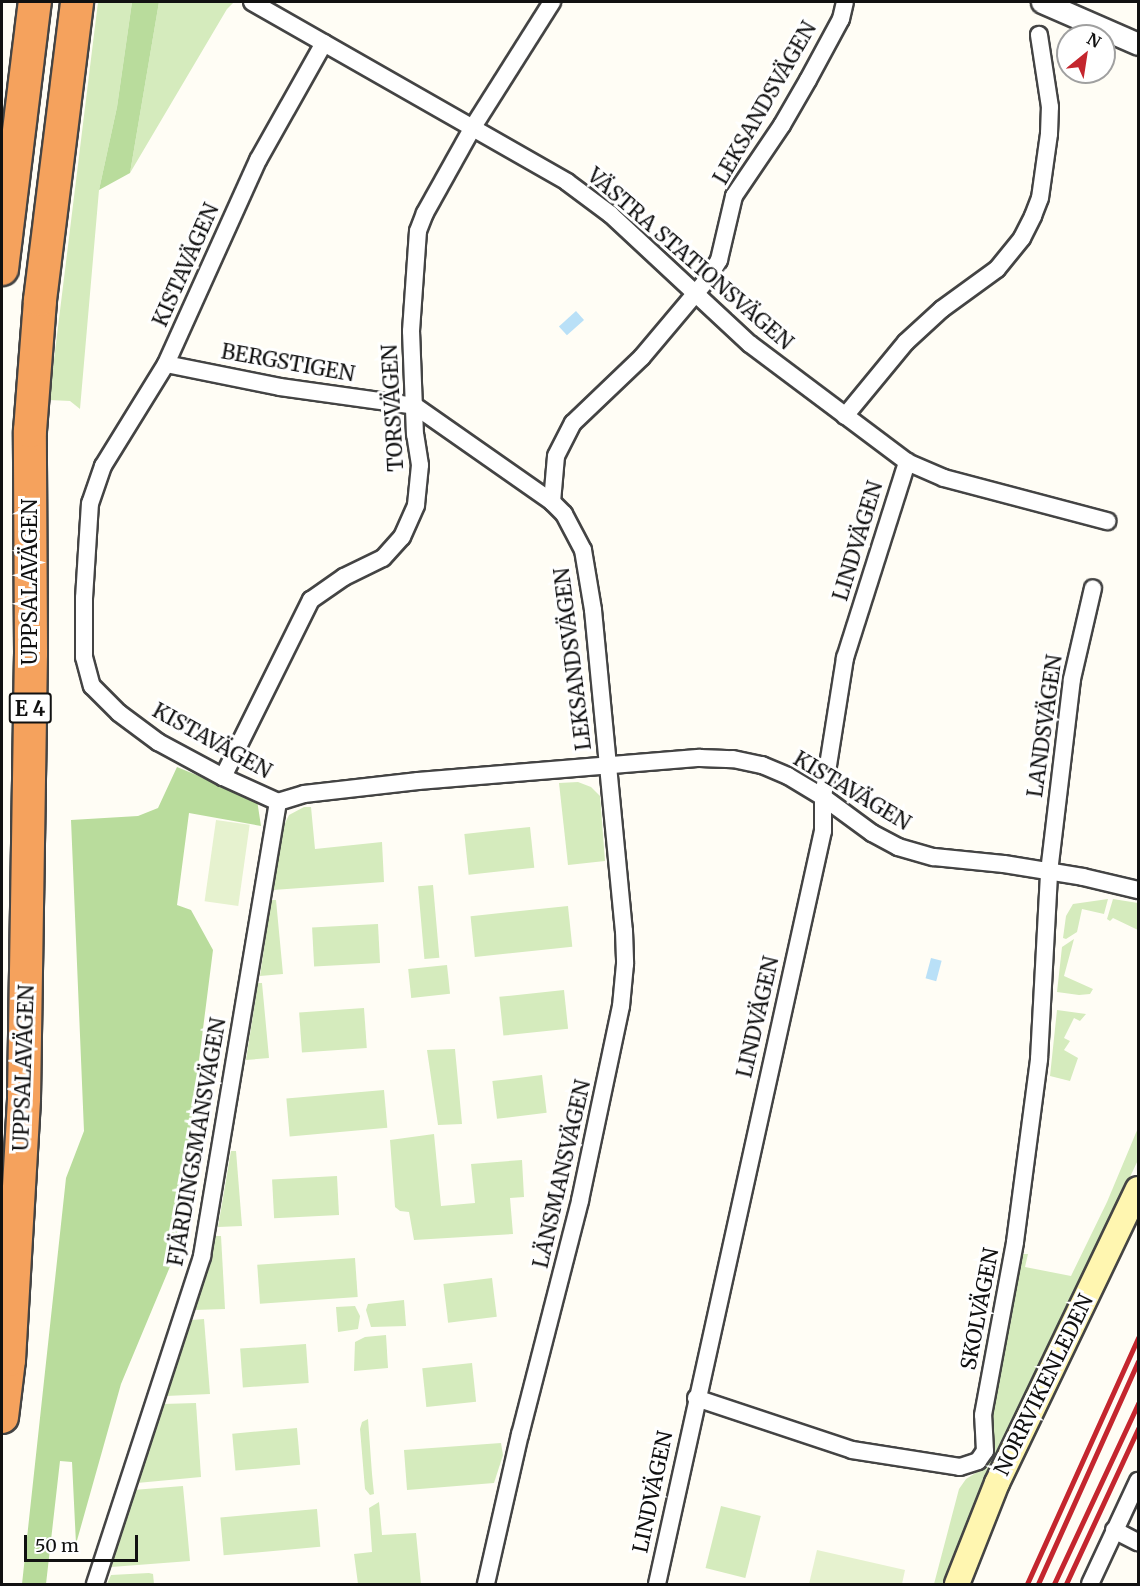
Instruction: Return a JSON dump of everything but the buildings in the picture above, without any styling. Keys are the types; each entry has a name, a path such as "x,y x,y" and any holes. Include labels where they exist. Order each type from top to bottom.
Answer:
{"highway":[{"path":"2,269 35,2"},
{"name":"UPPSALAVÄGEN","path":"2,1417 9,1360 24,1098 31,653 30,431 40,300 77,2"}],"main road":[{"name":"NORRVIKENLEDEN","path":"957,1584 997,1483 1138,1189"}],"street":[{"name":"VÄSTRA STATIONSVÄGEN","path":"252,2 567,182 610,214 750,344 907,462 944,478 1107,521"},
{"name":"TORSVÄGEN","path":"223,777 311,600 344,577 382,558 402,537 416,505 419,486 411,331 418,231 425,213 473,127 552,2"},
{"name":"LEKSANDSVÄGEN","path":"609,767 593,610 583,550 564,514 552,502 556,456 573,423 642,357 695,295 719,260 734,196 807,83 840,19 845,2"},
{"path":"1042,2 1138,44"},
{"path":"845,417 906,342 942,309 997,269 1022,238 1040,198 1049,134 1050,107 1039,35"},
{"name":"KISTAVÄGEN","path":"324,43 258,160 166,364 103,466 90,503 84,598 84,657 93,686 119,713 158,741 223,777 278,802 304,794 418,781 700,758 733,759 762,765 780,772 823,797 872,833 898,847 934,857 1049,872 1138,890"},
{"name":"BERGSTIGEN","path":"166,364 280,387 416,406 552,502"},
{"name":"LINDVÄGEN","path":"657,1584 696,1398 823,831 823,797 845,658 907,462"},
{"name":"LANDSVÄGEN","path":"1049,872 1072,679 1093,588"},
{"name":"LÄNSMANSVÄGEN","path":"486,1584 520,1434 580,1201 621,1006 625,964 624,931 609,767"},
{"name":"FJÄRDINGSMANSVÄGEN","path":"95,1584 202,1256 278,802"},
{"name":"SKOLVÄGEN","path":"696,1398 852,1450 960,1467 978,1461 985,1451 983,1415 1015,1242 1040,1059 1049,872"},
{"path":"1090,1584 1138,1481"},
{"path":"1114,1530 1138,1542"}],"green space":[{"path":"98,2 132,2 117,107 99,190 80,409 70,401 49,400"},
{"path":"132,2 159,2 130,173 99,190 117,107"},
{"path":"159,2 234,2 227,9 130,173"},
{"path":"177,767 257,800 261,826 189,813 177,905 191,910 213,950 174,1257 121,1384 76,1544 72,1462 60,1461 46,1584 22,1584 66,1178 84,1131 71,820 138,816 158,808"},
{"path":"578,782 591,787 600,796 605,861 568,865 559,783"},
{"path":"304,807 311,807 315,849 382,842 384,882 273,890 284,825 289,815"},
{"path":"216,820 250,825 238,906 205,901"},
{"path":"530,827 534,868 469,875 464,834"},
{"path":"433,885 439,958 424,959 418,886"},
{"path":"1108,899 1104,914 1082,909 1077,932 1066,939 1063,938 1066,916 1073,904"},
{"path":"1113,899 1138,903 1138,930 1113,918 1110,921 1107,919"},
{"path":"271,900 276,900 283,974 260,976"},
{"path":"568,906 572,947 475,957 471,916"},
{"path":"378,924 380,963 314,966 312,927"},
{"path":"1074,939 1064,976 1093,989 1090,994 1057,992 1062,947"},
{"path":"447,965 450,994 411,998 408,969"},
{"path":"258,983 262,983 269,1058 246,1060"},
{"path":"564,990 568,1029 503,1036 499,997"},
{"path":"364,1008 367,1048 302,1052 299,1013"},
{"path":"1057,1010 1086,1014 1080,1021 1074,1018 1064,1038 1070,1041 1064,1050 1078,1058 1070,1081 1050,1076"},
{"path":"455,1049 462,1124 438,1125 427,1050"},
{"path":"542,1075 547,1113 497,1119 492,1081"},
{"path":"384,1090 387,1128 290,1136 286,1099"},
{"path":"1138,1128 1138,1160 961,1537 944,1584 934,1584 959,1489 966,1479 985,1467 990,1457 990,1417 1020,1254 1028,1254 1025,1267 1071,1276 1107,1202"},
{"path":"434,1134 441,1206 475,1203 471,1164 522,1160 524,1197 510,1198 513,1234 414,1240 409,1212 400,1211 395,1207 390,1140"},
{"path":"231,1151 236,1151 242,1226 218,1227"},
{"path":"337,1176 339,1215 274,1218 272,1179"},
{"path":"216,1236 221,1236 225,1309 194,1310"},
{"path":"355,1258 358,1297 260,1304 257,1265"},
{"path":"492,1278 497,1317 448,1323 443,1284"},
{"path":"404,1300 406,1326 371,1327 366,1310 368,1304"},
{"path":"355,1306 360,1316 358,1329 338,1332 336,1307"},
{"path":"204,1319 210,1394 166,1396 192,1320"},
{"path":"386,1335 388,1368 354,1371 355,1342 365,1337"},
{"path":"306,1344 309,1383 243,1388 240,1349"},
{"path":"472,1363 476,1402 426,1407 422,1368"},
{"path":"196,1403 201,1477 137,1483 163,1404"},
{"path":"368,1419 374,1494 370,1495 365,1489 360,1429 362,1422"},
{"path":"297,1428 300,1465 235,1471 232,1434"},
{"path":"501,1443 503,1455 494,1483 407,1490 404,1450"},
{"path":"183,1486 190,1561 111,1567 133,1490"},
{"path":"379,1502 382,1535 416,1533 421,1584 358,1584 354,1554 372,1552 369,1508"},
{"path":"721,1506 761,1516 745,1578 706,1568"},
{"path":"317,1509 320,1547 224,1555 220,1517"},
{"path":"817,1550 905,1570 902,1584 809,1584"},
{"path":"153,1574 154,1584 107,1584 111,1575"}],"water":[{"path":"576,311 584,320 567,335 559,326"},
{"path":"931,958 942,961 936,981 926,978"}],"railway":[{"path":"1027,1584 1138,1338"},
{"path":"1038,1584 1138,1362"},
{"path":"1054,1584 1138,1404"},
{"path":"1066,1584 1138,1429"}]}
